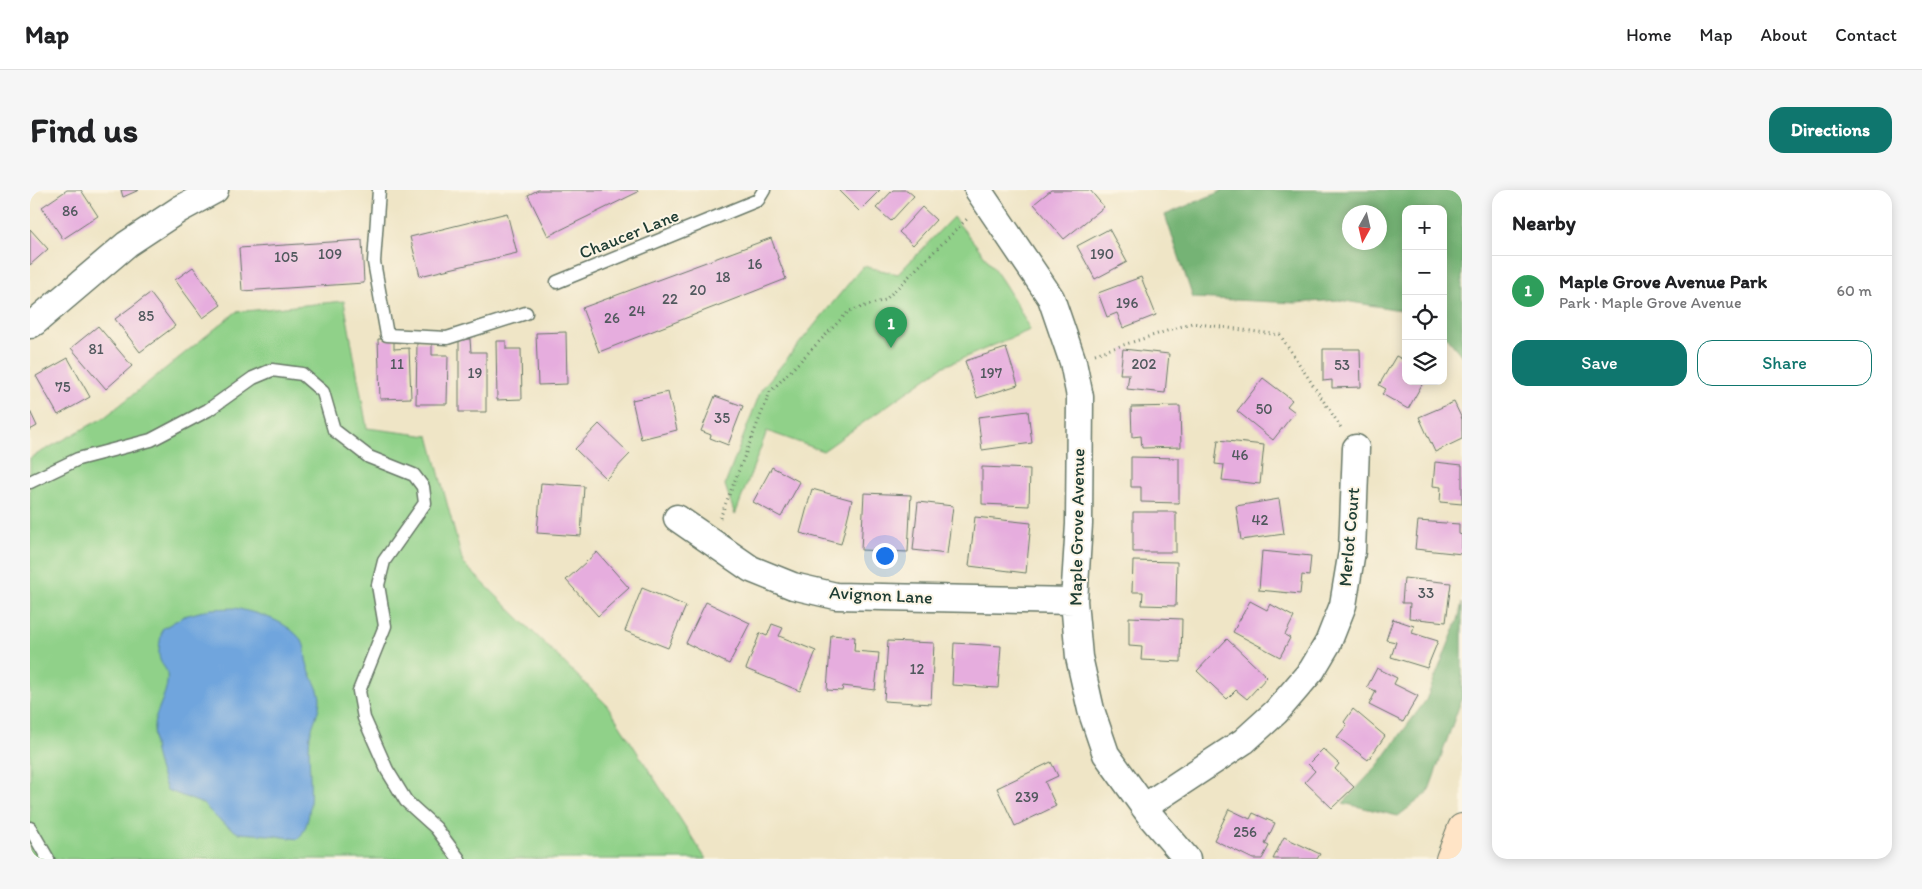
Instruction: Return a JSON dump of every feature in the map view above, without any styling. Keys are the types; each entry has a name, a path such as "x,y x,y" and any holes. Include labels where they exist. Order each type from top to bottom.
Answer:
{"main road":[{"path":"1450,859 1462,828"}],"street":[{"path":"30,325 127,244 180,209 215,190"},
{"name":"Maple Grove Avenue","path":"982,195 1051,298 1073,362 1080,397 1079,524 1074,601 1079,657 1094,719 1106,754 1144,807 1187,859"},
{"name":"Merlot Court","path":"1144,807 1244,741 1276,712 1312,670 1328,643 1343,605 1352,551 1356,448"},
{"name":"Avignon Lane","path":"676,518 751,569 793,586 836,596 1074,601"}],"lane":[{"path":"379,190 374,262 387,335 448,338 526,313"},
{"name":"Chaucer Lane","path":"557,282 758,200 764,190"},
{"path":"30,482 78,460 151,440 208,410 252,378 272,370 302,374 323,392 334,430 369,457 414,475 423,487 425,502 384,561 378,586 385,626 359,692 364,718 387,770 406,801 436,828 459,859"},
{"path":"30,828 48,859"}],"path":[{"path":"711,542 770,392 849,311 885,300 982,195"},
{"path":"1073,362 1192,323 1280,335 1356,448"}],"green space":[{"path":"1224,190 1462,190 1462,356 1447,338 1447,205 1402,205 1402,310 1339,300 1295,303 1193,298 1165,215"},
{"path":"953,217 995,270 1022,313 1030,330 942,367 823,451 767,431 735,515 725,485 761,390 863,266 898,274"},
{"path":"344,301 367,428 429,436 463,563 607,705 706,859 35,859 30,852 30,458 105,417 236,312"},
{"path":"1462,603 1462,698 1428,793 1398,816 1343,803 1378,765 1426,700 1458,620"}],"water":[{"path":"235,608 272,619 296,634 303,643 306,661 320,695 319,708 310,736 310,804 308,818 298,839 238,833 219,820 203,804 167,790 159,766 153,733 157,713 167,686 166,671 159,656 162,629 184,616 211,609"}],"building":[{"path":"67,190 81,190 98,216 63,239 42,207"},
{"path":"121,190 139,190 123,197"},
{"path":"538,190 637,190 638,192 548,236 528,195"},
{"path":"838,190 880,190 859,211"},
{"path":"893,190 907,190 914,196 891,221 876,208"},
{"path":"1051,190 1090,190 1104,207 1064,239 1034,204"},
{"path":"922,207 936,220 913,245 899,232"},
{"path":"507,213 517,253 420,276 410,237"},
{"path":"30,229 48,249 30,265"},
{"path":"1109,229 1127,262 1095,279 1077,246"},
{"path":"771,238 786,279 599,352 582,308"},
{"path":"362,240 364,283 242,291 239,248"},
{"path":"193,267 221,305 203,318 175,280"},
{"path":"1141,277 1156,315 1123,328 1117,313 1107,317 1098,293"},
{"path":"150,293 175,326 140,352 115,319"},
{"path":"98,326 132,366 106,389 71,348"},
{"path":"566,332 567,384 538,385 536,333"},
{"path":"378,339 394,339 394,349 409,348 411,398 380,399"},
{"path":"459,339 470,339 471,352 486,352 486,412 459,412"},
{"path":"496,341 506,341 506,349 521,349 522,399 497,400"},
{"path":"417,342 432,342 432,355 448,355 447,404 416,404"},
{"path":"1006,348 1018,385 977,398 965,361"},
{"path":"1123,349 1169,354 1165,393 1127,389 1129,374 1120,374"},
{"path":"1323,349 1360,349 1361,387 1332,388 1332,380 1323,381"},
{"path":"1396,356 1402,359 1402,385 1422,385 1408,409 1382,394 1386,389 1379,385"},
{"path":"68,358 90,397 58,415 36,376"},
{"path":"1263,378 1292,400 1287,406 1295,412 1273,440 1237,411"},
{"path":"668,392 677,430 641,439 632,400"},
{"path":"715,396 743,406 728,445 710,438 711,435 701,431"},
{"path":"1454,402 1462,419 1462,439 1435,452 1419,417"},
{"path":"1180,406 1181,447 1142,448 1141,436 1132,437 1131,407"},
{"path":"30,411 37,426 30,430"},
{"path":"1028,411 1032,443 982,450 978,417"},
{"path":"599,424 630,454 606,479 575,449"},
{"path":"1218,440 1264,445 1260,484 1222,480 1224,465 1215,464"},
{"path":"1131,457 1179,458 1179,503 1141,502 1141,487 1131,487"},
{"path":"1435,462 1462,465 1462,504 1440,502 1441,487 1433,486"},
{"path":"772,467 800,482 781,517 753,502"},
{"path":"982,467 1030,469 1029,506 982,504"},
{"path":"541,483 584,486 581,536 537,533"},
{"path":"812,489 852,500 841,544 800,533"},
{"path":"864,493 911,495 908,552 861,550"},
{"path":"1279,499 1284,534 1241,540 1236,506"},
{"path":"918,502 953,506 947,554 913,550"},
{"path":"1133,512 1176,512 1176,552 1133,552"},
{"path":"975,517 1031,523 1026,573 969,566"},
{"path":"1418,521 1459,524 1459,534 1462,535 1462,554 1415,549"},
{"path":"1262,551 1311,556 1309,576 1302,575 1300,594 1259,590"},
{"path":"597,552 629,588 598,616 566,580"},
{"path":"1133,561 1177,562 1176,606 1142,605 1143,592 1132,592"},
{"path":"1404,578 1451,583 1446,622 1409,618 1410,603 1402,603"},
{"path":"642,588 686,606 668,648 625,631"},
{"path":"1250,601 1267,610 1270,604 1294,617 1285,635 1290,638 1280,657 1233,632"},
{"path":"706,602 750,623 729,664 686,643"},
{"path":"1129,617 1182,619 1181,662 1141,660 1142,647 1129,646"},
{"path":"1393,619 1414,626 1412,633 1438,641 1427,668 1391,657 1396,642 1386,640"},
{"path":"772,624 783,628 779,636 816,651 800,691 746,669 760,633 767,636"},
{"path":"831,635 855,637 854,651 879,653 875,690 843,686 842,691 827,690"},
{"path":"1227,639 1267,677 1247,699 1236,690 1227,699 1197,671"},
{"path":"888,641 934,643 931,704 884,701"},
{"path":"954,643 1001,646 998,688 952,685"},
{"path":"1377,668 1397,678 1394,684 1418,696 1403,722 1369,705 1376,691 1367,687"},
{"path":"1353,709 1385,736 1368,760 1337,737 1347,725 1344,722"},
{"path":"1323,749 1339,764 1335,769 1354,787 1332,808 1305,782 1315,771 1308,764"},
{"path":"1051,762 1058,776 1045,782 1056,806 1015,826 997,788"},
{"path":"1229,809 1250,819 1253,813 1275,823 1265,844 1269,846 1262,859 1253,859 1214,840"},
{"path":"1284,837 1320,854 1317,859 1273,859"}],"place":[{"name":"Maple Grove Avenue Park","path":"891,348"}]}
